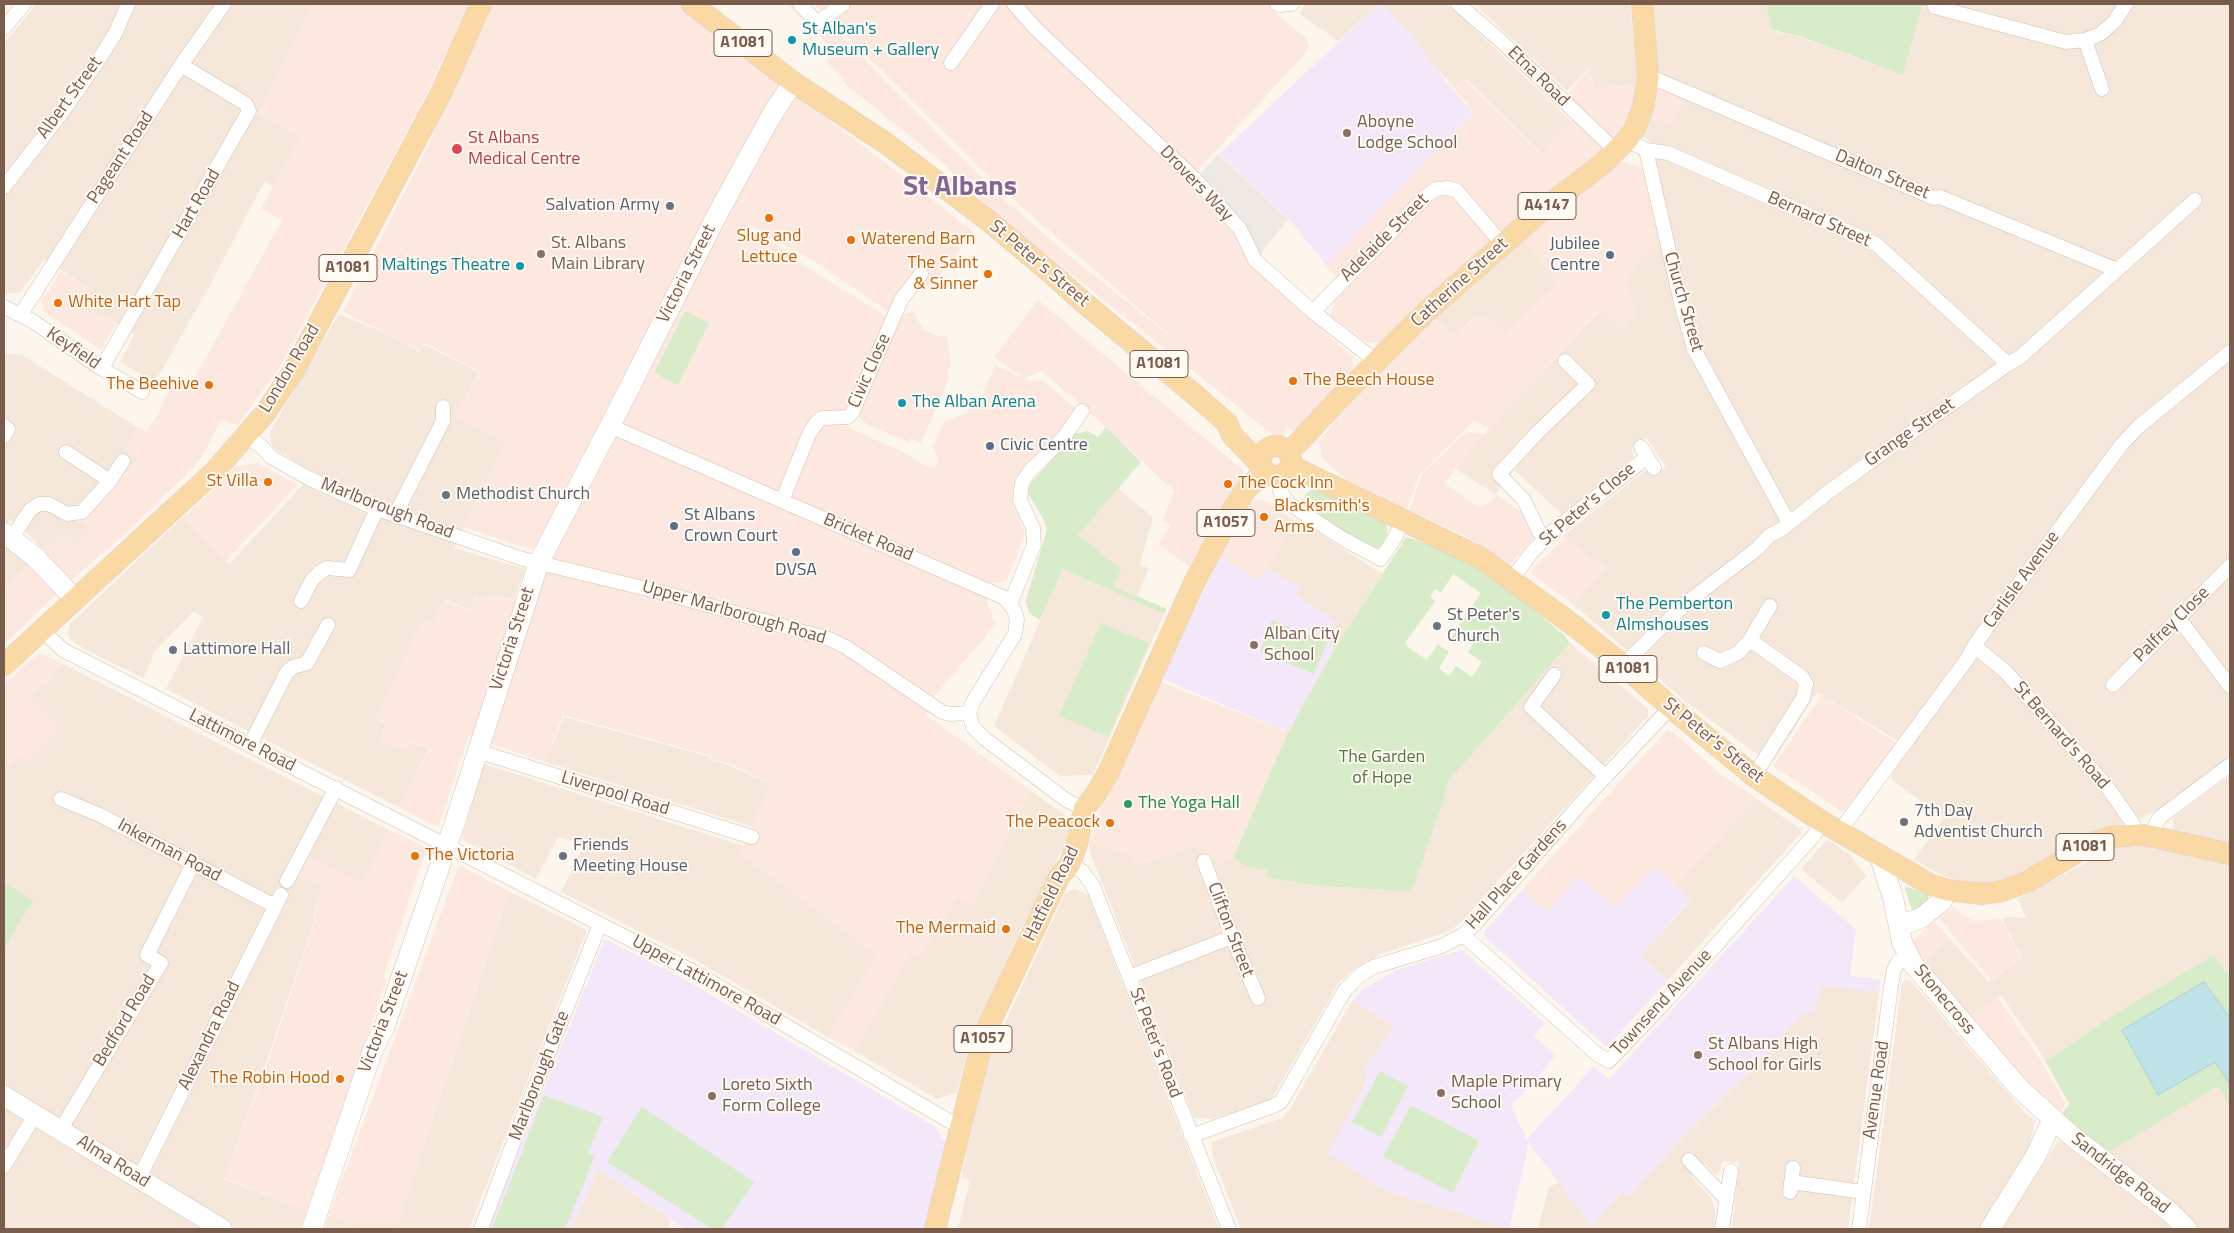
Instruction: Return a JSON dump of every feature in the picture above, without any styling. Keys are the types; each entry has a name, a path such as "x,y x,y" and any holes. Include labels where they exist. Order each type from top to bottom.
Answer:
{"main road":[{"name":"London Road","path":"4,664 215,471 266,412 294,370 441,93 481,4"},
{"name":"A1081","path":"692,4 793,82"},
{"name":"Catherine Street","path":"1276,462 1298,443 1376,361 1426,312 1542,210 1622,146 1635,128 1643,107 1648,78 1642,4"},
{"name":"St Peter's Street","path":"793,82 887,144 983,216 1227,423 1232,435 1276,462 1481,558 1512,579 1623,665 1754,776 1830,827 1880,856"},
{"name":"Victoria Street","path":"312,1229 373,1049 384,1028 446,846 539,562 718,212 770,118 793,82"},
{"name":"Hatfield Road","path":"935,1229 984,1035 1059,877 1070,864 1078,840 1084,809 1108,773 1195,581 1217,539 1245,490 1276,462"},
{"path":"8,536 35,557 74,598"},
{"name":"A1081","path":"1880,856 1931,885 1947,890 1983,894 2002,891 2027,882 2089,845 2110,837 2144,836 2230,854"},
{"name":"Stonecross","path":"1880,856 1907,956 2020,1089 2053,1119"},
{"path":"1899,926 1926,915 1942,901 1947,890"},
{"name":"Alma Road","path":"4,1096 61,1129 222,1229"},
{"path":"1990,1229 2034,1157 2053,1119"},
{"name":"Sandridge Road","path":"2053,1119 2170,1212 2187,1229"}],"street":[{"path":"4,26 24,4"},
{"name":"Albert Street","path":"4,187 61,114 96,64 116,32 128,4"},
{"name":"Pageant Road","path":"20,314 181,65 224,4"},
{"path":"800,4 818,23 843,4"},
{"path":"951,63 992,4"},
{"name":"Drovers Way","path":"1014,4 1036,29 1194,178 1240,229 1255,260 1313,312 1376,361"},
{"name":"Etna Road","path":"1458,4 1622,146"},
{"path":"1935,7 2057,40 2085,40 2107,29 2126,4"},
{"path":"2085,40 2102,88"},
{"name":"Hart Road","path":"102,368 250,111 246,104 181,65"},
{"name":"Dalton Street","path":"1648,78 1658,80 1934,198 1940,197 2117,270"},
{"name":"Bernard Street","path":"1622,146 1668,153 1876,244 2008,364"},
{"name":"Church Street","path":"1646,150 1681,303 1694,349 1789,523"},
{"name":"Adelaide Street","path":"1313,312 1425,197 1436,189 1445,188 1457,191 1502,245"},
{"name":"Grange Street","path":"1623,665 1685,604 1758,548 1769,536 1789,523 1826,493 2019,358 2195,200"},
{"name":"Civic Close","path":"782,500 809,434 817,422 822,418 848,417 852,413 901,300 921,274"},
{"name":"Keyfield","path":"4,307 20,314 142,392"},
{"name":"Carlisle Avenue","path":"1830,827 1968,658 1974,646 2122,444 2138,427 2230,352"},
{"path":"1545,539 1539,532 1524,500 1499,474 1536,434 1588,384 1565,361"},
{"path":"394,515 443,421 443,408"},
{"path":"1082,411 1064,437 1029,472 1022,483 1020,500 1033,528 1034,545 1010,604 1017,619 1015,634 973,702 969,713 973,727 984,739 1066,800 1084,809"},
{"path":"4,426 8,429 4,436"},
{"name":"Bricket Road","path":"610,426 999,594 1010,604"},
{"name":"Marlborough Road","path":"245,437 260,446 271,457 300,474 378,509 539,562"},
{"path":"66,452 110,481"},
{"name":"St Peter's Close","path":"1512,579 1545,539 1648,457"},
{"path":"8,536 34,506 43,503 49,504 67,514 82,512 110,481 123,461"},
{"path":"1276,462 1280,491 1288,503 1345,540 1382,559 1396,536 1402,520"},
{"path":"301,601 312,580 319,573 327,568 349,570 378,509"},
{"name":"Upper Marlborough Road","path":"539,562 668,594 829,639 846,647 942,712 950,714 969,713"},
{"name":"Palfrey Close","path":"2113,685 2230,566"},
{"path":"1704,653 1720,661 1726,660 1738,653 1750,640 1770,606"},
{"path":"2179,619 2230,686"},
{"path":"250,745 287,672 292,667 307,664 328,625"},
{"name":"Lattimore Road","path":"42,630 63,650 336,788 446,846"},
{"path":"1750,640 1802,677 1806,684 1803,698 1754,776"},
{"name":"St Bernard's Road","path":"1974,646 2005,670 2105,784 2144,836"},
{"path":"1554,675 1530,707 1606,778"},
{"name":"Hall Place Gardens","path":"1191,1136 1281,1102 1345,990 1359,976 1373,967 1442,946 1463,935 1671,707"},
{"name":"Liverpool Road","path":"477,751 752,837"},
{"path":"2144,836 2159,818 2230,765"},
{"path":"288,881 336,788"},
{"name":"Inkerman Road","path":"60,799 100,815 193,864 278,901"},
{"name":"Townsend Avenue","path":"1463,935 1598,1054 1609,1061 1667,1000 1809,840 1830,827"},
{"name":"Upper Lattimore Road","path":"446,846 696,973 949,1121 961,1125"},
{"name":"Clifton Street","path":"1204,861 1232,937 1258,998"},
{"name":"Bedford Road","path":"61,1129 161,963 147,955 193,864"},
{"name":"St Peter's Road","path":"1070,864 1082,871 1093,886 1229,1229"},
{"name":"Alexandra Road","path":"139,1178 278,901"},
{"name":"Marlborough Gate","path":"481,1229 523,1117 600,924"},
{"path":"1129,977 1232,937"},
{"name":"Avenue Road","path":"1858,1229 1891,986 1894,970 1899,962 1907,956"},
{"path":"4,1166 35,1115"},
{"path":"1690,1160 1726,1199"},
{"path":"1793,1168 1791,1187 1863,1192"},
{"path":"1722,1229 1731,1171"}],"shaded area":[{"path":"37,4 314,4 258,114 301,138 274,187 264,182 208,289 159,375 152,380 120,362 135,334 84,306 92,290 44,259 20,292 4,294 4,43"},
{"path":"314,4 470,4 417,113 279,368 238,425 221,420 203,455 193,468 123,536 70,581 45,552 64,535 76,546 92,531 81,518 139,460 124,451 137,427 146,432 175,384 188,390 282,220 261,209 300,138 258,114"},
{"path":"493,4 677,4 973,232 929,289 922,284 905,303 900,316 914,311 923,330 938,336 947,337 951,363 947,375 950,376 921,443 911,438 909,442 870,426 861,420 857,408 892,314 814,261 751,226 749,231 788,251 787,255 889,318 847,423 853,430 899,450 928,467 936,466 939,461 933,447 944,422 967,413 971,402 982,397 995,365 1023,378 994,357 1038,300 1243,470 1243,474 1189,566 1158,544 1171,526 1163,520 1174,491 1106,427 1042,371 1024,379 1030,382 1042,380 1080,412 1015,483 1012,494 1013,504 1025,534 1007,580 999,584 993,582 986,600 996,624 933,698 926,715 1031,791 1014,820 975,901 971,905 957,897 919,957 911,953 854,1051 828,1037 877,955 740,854 771,784 730,764 711,760 712,756 563,715 545,762 469,736 439,825 434,826 400,808 430,748 409,741 403,751 381,741 385,721 376,719 422,621 435,624 444,600 470,611 476,596 488,600 490,594 534,608 558,547 729,215 744,223 713,205 535,551 463,527 506,442 456,416 480,372 425,343 421,351 343,312 422,158"},
{"path":"787,4 810,4 997,193 1066,253 1182,346 999,187 814,4 1282,4 1277,14 1306,38 1309,47 1195,174 1240,231 1248,263 1353,357 1354,366 1348,376 1298,432 1286,427 1283,436 1271,433 969,191 939,159 849,87 826,61 835,52"},
{"path":"1306,4 1379,4 1338,41 1299,13"},
{"name":"Aboyne Lodge School","path":"1379,4 1412,35 1429,61 1473,113 1326,265 1290,220 1219,154"},
{"path":"1381,4 1443,4 1450,6 1571,121 1542,154 1466,79 1455,88 1429,61 1412,35"},
{"path":"1475,4 1630,4 1638,87 1594,88 1589,67 1567,91"},
{"path":"1644,4 1766,4 1772,31 1797,36 1903,75 1922,6 1927,8 1929,4 2230,4 2230,761 2199,785 2144,817 2120,825 2087,840 2043,865 1983,887 1954,880 1914,859 1944,818 1891,779 1905,745 1817,692 1774,760 1754,752 1686,702 1573,604 1606,567 1592,561 1563,536 1644,471 1648,471 1651,476 1666,467 1646,437 1632,447 1633,457 1562,514 1514,470 1495,494 1453,467 1602,308 1622,328 1636,312 1626,286 1628,277 1637,261 1652,247 1672,240 1649,140 1640,136 1654,73"},
{"path":"1589,69 1594,88 1638,87 1628,127 1618,136 1614,136 1562,190 1379,343 1366,342 1331,316 1334,301 1344,288 1326,265 1474,113 1455,89 1465,80 1541,154 1581,110 1566,96"},
{"path":"1657,86 1685,98 1671,125 1647,116"},
{"path":"1218,154 1288,219 1259,256 1196,178"},
{"path":"1621,161 1642,168 1660,243 1637,261 1628,277 1626,286 1636,312 1622,329 1601,308 1490,428 1473,421 1419,475 1405,515 1356,488 1322,458 1319,441 1343,411 1433,316 1454,337 1475,318 1479,322 1488,315 1506,334 1557,282 1522,240 1547,218 1602,178"},
{"path":"1522,240 1558,282 1506,334 1474,318 1454,337 1433,316"},
{"path":"61,271 92,290 84,306 116,324 101,350 43,311 41,298 48,292"},
{"path":"339,314 387,334 420,352 425,345 479,372 456,416 507,442 454,548 525,569 514,601 491,594 489,600 475,596 470,610 444,599 435,624 422,621 376,719 385,722 381,741 403,751 409,742 429,748 400,808 166,689 203,617 194,611 155,651 144,678 88,651 70,640 68,632 70,624 183,517 229,564 314,473 272,447 270,431"},
{"path":"4,353 22,355 137,427 124,451 139,459 81,519 92,531 76,546 64,535 45,552 26,532 11,520 6,524 4,523"},
{"path":"1469,432 1485,434 1444,483 1480,508 1498,495 1533,521 1536,535 1512,563 1508,564 1469,538 1409,511 1422,474 1458,439"},
{"path":"258,463 298,485 226,561 183,517 214,490 236,466"},
{"path":"1117,488 1153,517 1140,564 1149,569 1137,596 1114,586 1078,535"},
{"path":"1262,499 1296,521 1258,581 1220,556 1249,502"},
{"path":"1297,519 1382,574 1334,650 1327,640 1334,621 1295,594 1300,588 1265,569"},
{"path":"1565,538 1592,561 1595,558 1606,567 1573,604 1532,575 1533,568"},
{"path":"4,546 31,564 4,588"},
{"name":"Alban City School","path":"1220,556 1258,581 1265,569 1300,588 1296,595 1335,621 1327,640 1334,650 1288,732 1162,679"},
{"path":"31,564 58,593 4,644 4,588"},
{"path":"1063,569 1164,614 1093,775 1060,776 994,726"},
{"path":"1570,643 1648,709 1648,716 1462,921 1450,931 1381,954 1353,970 1339,982 1273,1097 1267,1102 1212,1119 1194,1118 1090,852 1089,843 1133,855 1137,865 1202,844 1217,863 1233,858 1246,866 1267,871 1267,877 1309,885 1410,892 1443,802 1448,782"},
{"path":"43,654 61,663 42,688 40,686 28,696 59,730 26,762 18,756 4,768 4,685 35,656"},
{"path":"61,663 389,830 363,884 297,851 297,876 324,887 314,910 314,922 265,1066 224,1179 307,1210 300,1229 238,1229 212,1216 204,1229 4,1229 4,768 18,756 59,730 28,696 47,683"},
{"path":"1153,679 1288,732 1233,858 1217,863 1202,855 1201,844 1136,865 1133,855 1089,843 1100,809 1103,792"},
{"path":"1822,695 1896,743 1847,809 1841,811 1773,766"},
{"path":"564,717 711,757 710,760 731,766 772,785 753,827 545,762"},
{"path":"1670,730 1718,772 1756,798 1675,886 1655,868 1615,907 1548,911 1521,891 1666,731"},
{"path":"484,764 744,846 741,854 877,955 828,1037 692,958 561,892 584,845 558,837 536,879 463,840 463,834"},
{"path":"2230,775 2230,843 2173,833 2173,818"},
{"path":"1031,791 1064,814 1069,828 1066,842 1021,929 970,1042 957,1093 937,1099 854,1051 911,952 919,957 957,897 971,904 982,887 1014,820"},
{"path":"1756,798 1800,829 1801,833 1668,980 1640,957 1690,901 1675,886"},
{"path":"389,830 427,848 383,977 387,979 307,1210 224,1178 266,1067 315,921 314,911 324,887 297,876 308,856 363,883"},
{"path":"1829,840 1850,855 1866,876 1842,903 1801,869"},
{"path":"2115,847 2151,847 2230,859 2230,1229 2197,1229 2058,1118 2069,1104 2040,1052 2001,995 1967,1020 1925,961 1949,938 1989,982 2022,957 2002,919 2010,917 2026,918 2018,899"},
{"path":"459,865 510,892 395,1229 366,1229 329,1215"},
{"path":"1656,867 1690,900 1640,957 1668,980 1609,1045 1605,1046 1486,938 1484,932 1521,891 1548,911 1579,876 1615,907"},
{"path":"1794,876 1856,929 1850,976 1881,979 1879,992 1822,985 1814,1014 1804,1012 1750,1071 1677,1143 1629,1196 1622,1191 1592,1226 1528,1142 1509,1229 1384,1190 1328,1153 1367,1081 1365,1067 1395,1026 1352,1001 1363,989 1397,970 1462,950 1545,1023 1534,1036 1556,1056 1511,1106 1527,1139 1594,1066 1609,1079"},
{"path":"1075,889 1088,895 1219,1229 958,1229 970,1181 961,1176 989,1058 1065,893"},
{"path":"510,892 587,930 469,1229 395,1229"},
{"path":"1953,907 1973,921 2001,919 2021,957 1991,980 1939,919"},
{"path":"1932,923 1936,923 1949,938 1925,961 1912,946 1913,941"},
{"name":"Loreto Sixth Form College","path":"605,939 677,975 934,1126 948,1145 928,1229 685,1229 598,1169 571,1229 487,1229"},
{"path":"1905,980 1910,980 2026,1114 2035,1120 2028,1154 1981,1229 1869,1229 1902,983"},
{"path":"1822,985 1879,992 1848,1229 1732,1229 1739,1163 1723,1161 1718,1175 1714,1174 1705,1163 1691,1176 1712,1199 1715,1211 1714,1229 1538,1229 1549,1187 1559,1182 1591,1225 1623,1191 1629,1196 1677,1143 1750,1071 1804,1012"},
{"path":"1998,997 2040,1059 2066,1104 2057,1117 1967,1020"},
{"path":"1352,1001 1395,1026 1365,1067 1367,1080 1329,1153 1384,1190 1510,1229 1241,1229 1212,1155 1212,1142 1282,1118 1290,1109"},
{"path":"2058,1141 2095,1150 2191,1229 2002,1229"},
{"path":"598,1169 671,1220 668,1229 571,1229"},
{"path":"329,1215 366,1229 325,1229"}],"green space":[{"path":"1766,4 1928,4 1927,7 1922,6 1903,75 1799,36 1772,30"},
{"path":"685,311 709,323 678,385 654,373"},
{"path":"1106,427 1141,462 1078,535 1121,569 1114,586 1167,609 1164,614 1063,569 1040,620 1029,613 1026,600 1047,530 1044,520 1028,490 1032,482 1074,434 1088,431 1098,437"},
{"path":"1315,488 1385,523 1388,529 1387,535 1380,547 1372,549 1305,506 1305,494"},
{"name":"The Garden of Hope","path":"1406,537 1428,544 1476,566 1508,588 1564,635 1570,643 1448,782 1443,802 1411,892 1309,885 1267,877 1267,871 1246,866 1233,858 1288,732 1334,650","holes":["1453,574 1481,593 1449,641 1454,644 1462,634 1474,642 1468,652 1482,662 1472,677 1456,666 1449,676 1439,668 1449,652 1438,644 1427,660 1409,648 1405,643 1435,601 1430,597 1435,589 1441,593"]},
{"path":"1272,620 1327,642 1314,674 1260,652"},
{"path":"1101,623 1149,643 1108,737 1059,716"},
{"path":"4,882 33,901 4,948"},
{"path":"1906,886 1928,895 1928,902 1912,910 1905,889"},
{"path":"2214,955 2230,978 2230,1105 2218,1086 2106,1154 2059,1118 2070,1104 2046,1061 2118,1012"},
{"path":"1380,1071 1408,1086 1381,1137 1352,1122"},
{"path":"544,1095 603,1117 588,1153 595,1156 565,1229 492,1229"},
{"path":"1411,1105 1479,1141 1453,1193 1383,1157"},
{"path":"642,1107 754,1182 722,1229 712,1229 607,1162"}],"water":[{"path":"2204,982 2230,1018 2230,1084 2215,1062 2158,1095 2122,1030"}],"place":[{"name":"St Alban's Museum + Gallery","path":"792,40"},
{"name":"Aboyne Lodge School","path":"1347,133"},
{"name":"St Albans Medical Centre","path":"457,149"},
{"name":"Salvation Army","path":"670,206"},
{"name":"Slug and Lettuce","path":"769,218"},
{"name":"Waterend Barn","path":"851,240"},
{"name":"St. Albans Main Library","path":"541,254"},
{"name":"Jubilee Centre","path":"1610,255"},
{"name":"Maltings Theatre","path":"520,266"},
{"name":"The Saint & Sinner","path":"988,274"},
{"name":"White Hart Tap","path":"58,303"},
{"name":"The Beech House","path":"1293,381"},
{"name":"The Beehive","path":"209,385"},
{"name":"The Alban Arena","path":"902,403"},
{"name":"Civic Centre","path":"990,446"},
{"name":"St Villa","path":"268,482"},
{"name":"The Cock Inn","path":"1228,484"},
{"name":"Methodist Church","path":"446,495"},
{"name":"Blacksmith's Arms","path":"1264,517"},
{"name":"St Albans Crown Court","path":"674,526"},
{"name":"DVSA","path":"796,552"},
{"name":"The Pemberton Almshouses","path":"1606,615"},
{"name":"St Peter's Church","path":"1437,626"},
{"name":"Alban City School","path":"1254,645"},
{"name":"Lattimore Hall","path":"173,650"},
{"name":"The Yoga Hall","path":"1128,804"},
{"name":"7th Day Adventist Church","path":"1904,822"},
{"name":"The Peacock","path":"1110,823"},
{"name":"The Victoria","path":"415,856"},
{"name":"Friends Meeting House","path":"563,856"},
{"name":"The Mermaid","path":"1006,929"},
{"name":"St Albans High School for Girls","path":"1698,1055"},
{"name":"The Robin Hood","path":"340,1079"},
{"name":"Maple Primary School","path":"1441,1093"},
{"name":"Loreto Sixth Form College","path":"712,1096"}],"district":[{"name":"St Albans","path":"960,188"}]}
